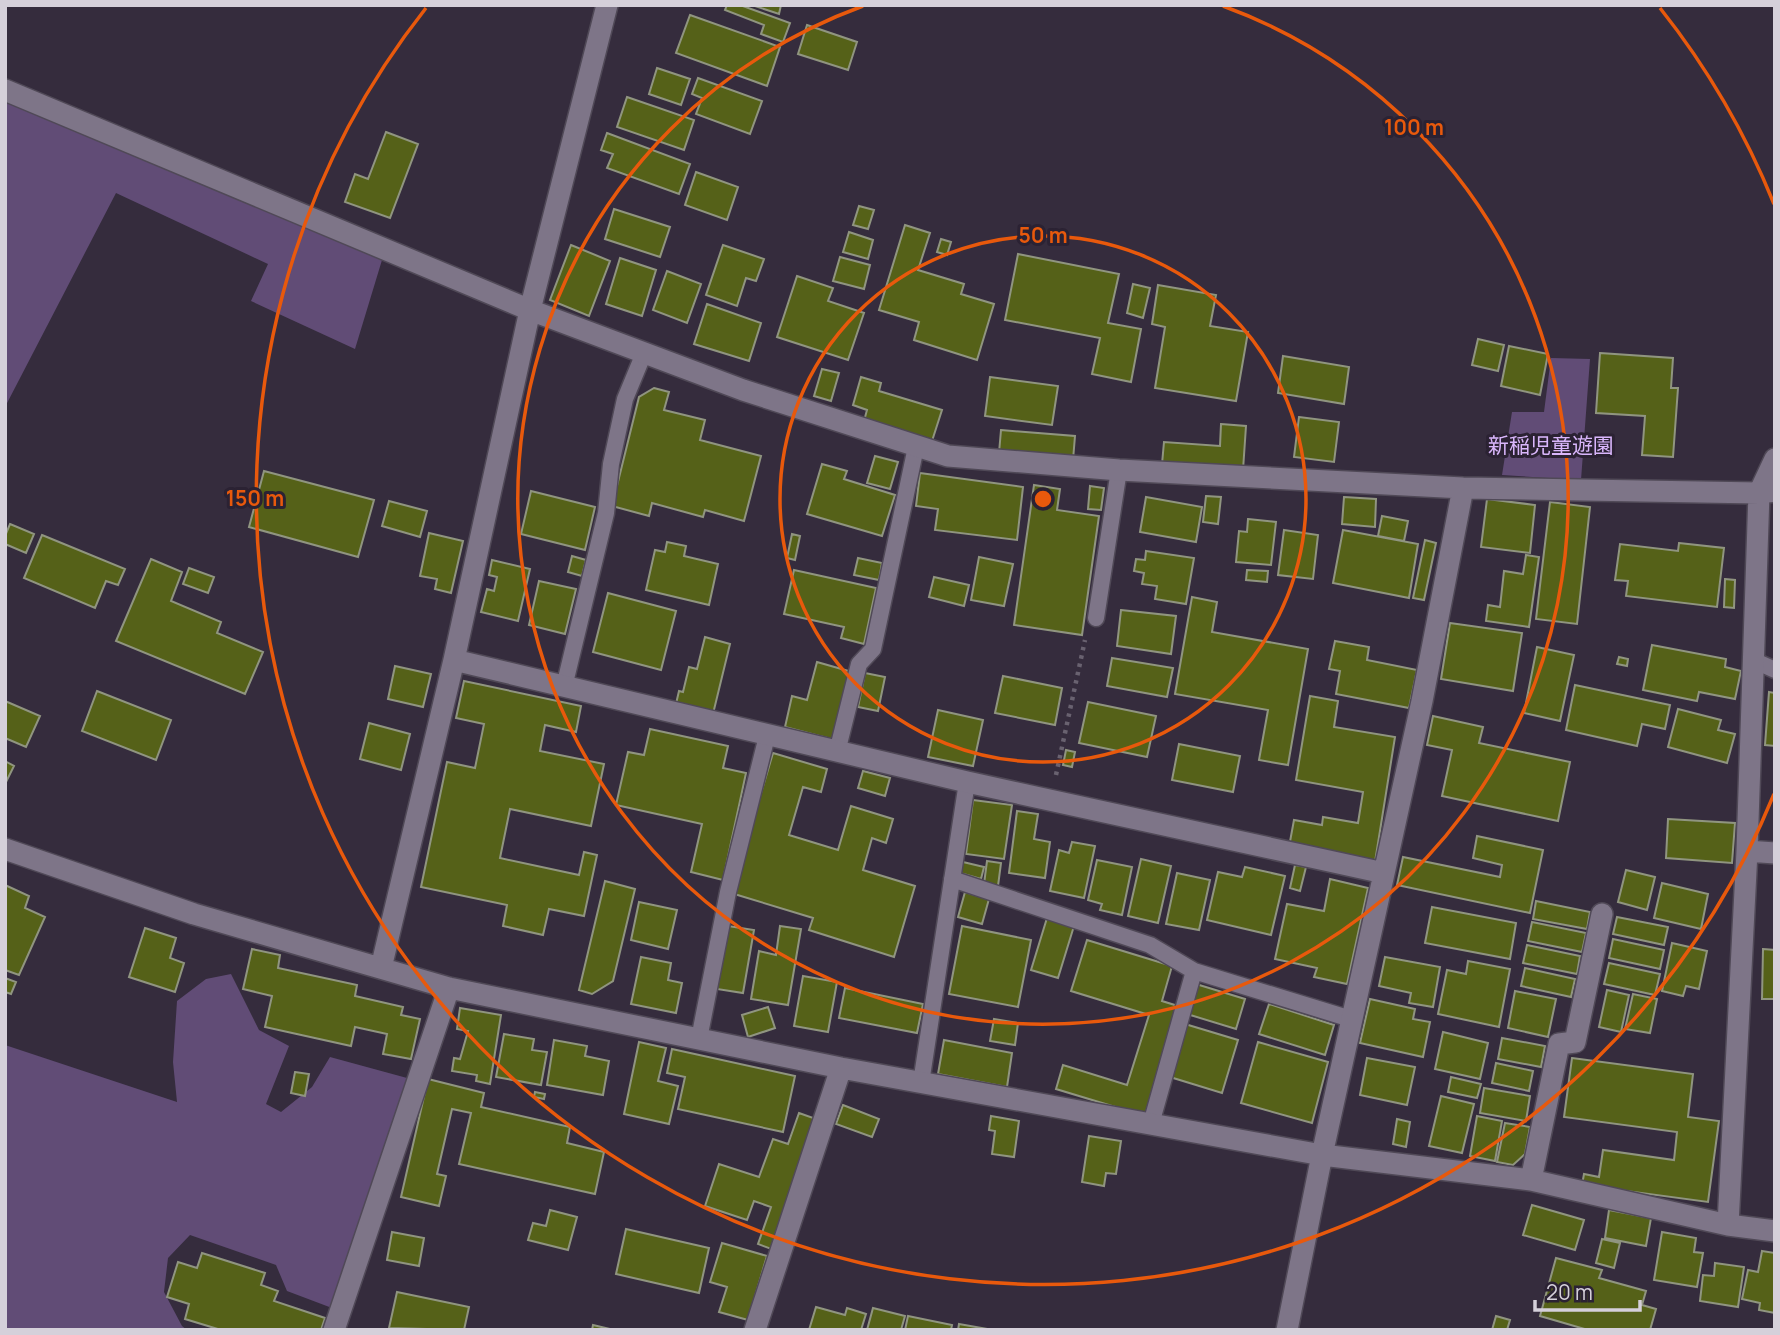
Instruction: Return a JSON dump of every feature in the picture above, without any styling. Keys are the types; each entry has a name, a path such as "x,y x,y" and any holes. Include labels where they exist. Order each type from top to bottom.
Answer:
{"street":[{"path":"381,968 454,660 530,310 607,5"},
{"path":"5,90 530,310 743,390 948,456 1119,470 1463,488 1767,492"},
{"path":"1728,1225 1747,850 1753,660 1767,492 1775,459"},
{"path":"1287,1330 1322,1155 1422,701 1463,488"},
{"path":"454,660 967,782 1384,873"},
{"path":"5,849 194,914 449,988 921,1083 1322,1155 1531,1180 1728,1225 1775,1231"},
{"path":"1747,850 1775,853"},
{"path":"1531,1180 1559,1044 1575,1042 1602,914"},
{"path":"334,1330 449,988"},
{"path":"755,1330 841,1068"}],"lane":[{"path":"564,687 606,513 611,464 625,399 644,353"},
{"path":"837,752 859,664 873,649 916,447"},
{"path":"1096,618 1119,470"},
{"path":"1753,660 1775,670"},
{"path":"699,1039 728,892 767,736"},
{"path":"921,1083 967,782"},
{"path":"952,878 1150,945 1194,971 1352,1019"},
{"path":"1151,1124 1194,971"}],"path":[{"path":"1051,800 1088,627 1096,618"}],"green space":[{"path":"5,102 382,260 355,349 251,301 268,264 116,193 5,407"},
{"name":"新稲児童遊園","path":"1551,358 1590,359 1581,480 1502,475 1512,412 1544,412"},
{"path":"231,974 259,1030 289,1046 266,1104 281,1112 312,1087 330,1057 407,1078 332,1308 287,1291 276,1265 190,1235 168,1258 164,1292 182,1326 187,1330 5,1330 5,1045 177,1102 173,1062 177,1001 206,979"}],"building":[{"path":"727,5 740,5 790,23 783,42 761,34 764,25 725,10"},
{"path":"752,5 781,5 779,14"},
{"path":"690,15 780,47 767,86 676,53"},
{"path":"807,25 857,42 848,70 798,54"},
{"path":"657,68 690,79 681,105 649,94"},
{"path":"698,78 762,101 750,134 696,114 702,98 692,94"},
{"path":"627,97 694,120 684,150 617,127"},
{"path":"386,132 418,144 390,218 345,202 355,174 368,179"},
{"path":"607,133 690,164 679,194 607,168 613,154 601,150"},
{"path":"696,172 738,187 727,220 685,205"},
{"path":"859,206 874,210 868,229 853,225"},
{"path":"614,209 670,227 660,257 605,239"},
{"path":"905,225 930,233 918,270 964,284 961,294 994,304 977,360 914,340 919,322 879,310"},
{"path":"849,232 873,240 868,259 843,252"},
{"path":"941,239 951,242 947,255 937,252"},
{"path":"571,245 610,261 589,316 550,300"},
{"path":"723,245 764,259 756,281 746,278 737,306 706,295"},
{"path":"1018,254 1119,274 1108,323 1141,329 1131,382 1092,374 1100,338 1005,320"},
{"path":"840,257 870,265 864,289 833,281"},
{"path":"620,258 656,270 642,316 606,304"},
{"path":"667,271 701,284 687,323 653,310"},
{"path":"797,276 833,288 828,301 864,313 848,360 777,337"},
{"path":"1133,284 1150,288 1143,318 1127,313"},
{"path":"1158,285 1216,295 1210,326 1248,332 1236,401 1155,388 1165,327 1152,324"},
{"path":"707,304 761,323 749,361 694,344"},
{"path":"1478,339 1504,345 1498,371 1472,365"},
{"path":"1509,346 1548,354 1540,395 1501,386"},
{"path":"1600,353 1673,358 1671,388 1678,388 1673,457 1642,455 1645,416 1596,413"},
{"path":"1283,356 1349,367 1344,404 1278,393"},
{"path":"822,369 839,373 831,401 814,396"},
{"path":"861,377 881,383 879,391 942,410 932,441 864,421 867,410 853,405"},
{"path":"990,377 1058,386 1052,425 985,416"},
{"path":"654,388 669,392 664,410 705,420 700,440 761,456 744,521 705,510 703,517 652,503 649,516 612,506 639,397"},
{"path":"1299,417 1339,422 1334,462 1294,457"},
{"path":"1221,424 1246,426 1243,470 1162,464 1164,442 1220,446"},
{"path":"1001,430 1075,436 1073,460 999,453"},
{"path":"875,456 898,462 890,489 867,483"},
{"path":"822,464 847,471 844,479 895,495 882,536 807,514"},
{"path":"264,471 374,500 358,557 249,527"},
{"path":"920,473 1023,487 1017,540 935,530 938,509 916,506"},
{"path":"1034,485 1060,489 1057,510 1099,516 1082,635 1014,625"},
{"path":"1090,486 1104,488 1101,510 1088,509"},
{"path":"531,491 595,507 585,550 521,534"},
{"path":"1206,496 1221,497 1218,524 1203,522"},
{"path":"1146,497 1202,507 1196,542 1140,532"},
{"path":"1344,497 1376,499 1375,527 1342,524"},
{"path":"1487,499 1535,505 1530,553 1481,547"},
{"path":"389,501 427,511 420,537 382,526"},
{"path":"1550,502 1590,507 1577,624 1536,619"},
{"path":"1382,516 1408,521 1404,541 1378,536"},
{"path":"1248,519 1276,522 1271,565 1236,562 1239,531 1247,532"},
{"path":"10,524 34,534 26,553 5,544"},
{"path":"1284,530 1318,535 1313,579 1278,575"},
{"path":"1343,530 1418,544 1409,598 1333,583"},
{"path":"429,533 463,541 451,593 435,589 437,579 420,576"},
{"path":"792,534 800,536 795,560 787,558"},
{"path":"42,535 125,569 118,585 106,581 95,608 24,578"},
{"path":"1425,540 1436,543 1424,600 1413,598"},
{"path":"667,542 686,546 684,556 718,564 709,605 646,590 655,550 665,552"},
{"path":"1679,543 1724,548 1717,607 1626,596 1628,581 1615,580 1620,544 1678,551"},
{"path":"1146,551 1194,558 1186,604 1155,599 1157,586 1142,584 1144,573 1134,571 1136,559 1145,560"},
{"path":"1526,555 1539,557 1529,627 1486,621 1488,605 1500,607 1504,571 1523,574"},
{"path":"572,556 586,560 582,576 568,572"},
{"path":"979,557 1013,564 1004,606 971,600"},
{"path":"858,558 882,563 879,580 854,575"},
{"path":"151,559 182,572 171,601 221,622 217,633 263,652 245,694 116,641"},
{"path":"492,560 530,569 518,621 481,612 487,589 494,591 497,577 489,575"},
{"path":"189,568 214,577 208,593 183,584"},
{"path":"794,570 876,588 864,644 841,638 844,627 784,614"},
{"path":"1247,570 1268,571 1267,582 1246,580"},
{"path":"934,577 969,585 964,606 929,597"},
{"path":"1725,579 1735,580 1734,608 1724,607"},
{"path":"539,581 576,589 565,634 529,625"},
{"path":"608,593 676,611 661,670 593,652"},
{"path":"1192,597 1217,602 1212,632 1308,649 1288,765 1259,760 1268,710 1175,694"},
{"path":"1121,610 1176,616 1171,654 1117,646"},
{"path":"1450,623 1522,633 1513,691 1441,679"},
{"path":"705,637 730,644 712,718 675,708 679,691 683,692 689,667 697,669"},
{"path":"1335,641 1369,647 1367,660 1417,670 1409,708 1336,694 1340,671 1329,669"},
{"path":"1652,645 1726,659 1725,667 1741,671 1735,699 1699,692 1697,701 1643,690"},
{"path":"1537,647 1574,655 1560,721 1524,713"},
{"path":"1619,657 1628,659 1627,666 1617,664"},
{"path":"1112,658 1173,668 1167,697 1107,686"},
{"path":"817,662 852,672 835,740 785,727 792,696 807,700"},
{"path":"395,666 431,674 423,707 388,699"},
{"path":"865,673 885,677 878,711 858,707"},
{"path":"1003,676 1062,688 1055,725 995,713"},
{"path":"464,681 581,706 576,732 545,725 540,751 604,764 591,826 510,809 500,858 579,875 584,852 597,855 584,916 549,909 543,935 503,926 507,905 421,887 447,762 475,768 484,724 456,718"},
{"path":"1575,685 1670,705 1665,729 1642,724 1637,746 1566,730"},
{"path":"97,691 171,720 156,760 82,731"},
{"path":"1769,692 1775,693 1775,746 1765,745"},
{"path":"1310,696 1338,701 1334,727 1395,737 1375,862 1289,847 1294,820 1322,825 1323,817 1358,823 1363,792 1296,780"},
{"path":"5,701 40,716 26,747 5,738"},
{"path":"1088,702 1156,716 1147,757 1079,743"},
{"path":"1678,709 1721,720 1718,730 1735,734 1727,763 1668,747"},
{"path":"938,710 983,720 973,766 928,757"},
{"path":"1433,716 1483,727 1479,743 1570,762 1558,821 1442,796 1452,750 1427,745"},
{"path":"369,723 410,734 401,770 360,759"},
{"path":"650,729 728,746 723,768 746,773 723,880 691,872 702,824 616,805 628,752 644,755"},
{"path":"1179,744 1240,756 1233,792 1172,780"},
{"path":"1066,750 1075,752 1072,767 1063,765"},
{"path":"773,753 827,769 821,792 803,787 789,835 838,850 851,806 893,819 886,843 872,838 863,870 915,886 894,957 809,930 813,918 731,893"},
{"path":"5,761 14,766 5,784"},
{"path":"863,771 890,778 885,796 858,788"},
{"path":"973,800 1012,805 1004,859 966,854"},
{"path":"1017,811 1038,814 1034,839 1050,842 1045,878 1009,873"},
{"path":"1668,819 1735,823 1732,863 1666,858"},
{"path":"1477,836 1543,850 1530,913 1397,885 1403,857 1500,877 1502,865 1473,858"},
{"path":"1072,842 1095,846 1084,898 1050,891 1059,850 1069,853"},
{"path":"1141,859 1171,866 1158,923 1128,916"},
{"path":"1097,860 1132,867 1122,915 1100,910 1102,904 1088,900"},
{"path":"987,861 1001,863 998,886 984,884"},
{"path":"963,862 984,867 981,879 960,873"},
{"path":"1295,865 1306,867 1300,891 1290,888"},
{"path":"1245,867 1285,876 1271,935 1207,920 1218,872 1242,877"},
{"path":"1626,870 1655,877 1647,910 1618,902"},
{"path":"1177,873 1210,880 1199,930 1166,924"},
{"path":"1330,879 1368,888 1347,984 1314,977 1317,968 1275,959 1287,904 1324,911"},
{"path":"605,881 635,889 613,981 592,994 579,990"},
{"path":"1662,883 1708,894 1701,929 1654,918"},
{"path":"5,885 29,896 25,908 45,917 19,975 5,970"},
{"path":"965,892 989,899 982,924 958,917"},
{"path":"1536,901 1590,912 1587,929 1533,919"},
{"path":"639,902 677,910 668,949 631,940"},
{"path":"1432,907 1516,923 1510,959 1425,943"},
{"path":"1617,917 1668,927 1664,945 1613,934"},
{"path":"1047,918 1074,926 1058,978 1031,970"},
{"path":"1532,922 1586,933 1582,952 1528,941"},
{"path":"728,926 754,930 743,993 717,989"},
{"path":"780,926 801,929 788,1005 751,999 759,951 776,955"},
{"path":"962,926 1031,940 1018,1007 949,994"},
{"path":"145,928 176,938 170,958 184,963 175,992 129,977"},
{"path":"1613,939 1664,950 1660,969 1609,958"},
{"path":"1087,940 1172,966 1162,1001 1178,1006 1145,1116 1056,1089 1063,1065 1127,1085 1149,1015 1071,991"},
{"path":"1672,943 1707,951 1699,989 1686,986 1683,996 1662,991"},
{"path":"1527,945 1580,956 1577,974 1523,963"},
{"path":"252,949 280,955 278,968 357,985 355,996 403,1007 401,1015 420,1019 411,1059 383,1054 387,1034 355,1027 351,1046 265,1027 272,996 243,989"},
{"path":"1763,949 1775,950 1775,999 1762,999"},
{"path":"641,957 671,963 668,980 682,983 676,1013 631,1004"},
{"path":"1385,957 1440,967 1433,1007 1409,1003 1411,993 1379,986"},
{"path":"1468,961 1510,969 1499,1027 1438,1014 1447,970 1466,974"},
{"path":"1609,963 1660,974 1655,995 1604,984"},
{"path":"1525,968 1575,979 1571,997 1521,986"},
{"path":"803,976 837,982 828,1032 794,1026"},
{"path":"5,978 16,982 11,994 5,992"},
{"path":"1196,984 1245,999 1236,1029 1187,1014"},
{"path":"845,988 923,1004 917,1033 839,1018"},
{"path":"1607,990 1629,995 1621,1032 1599,1027"},
{"path":"1515,991 1556,999 1548,1037 1508,1028"},
{"path":"1633,994 1657,999 1650,1033 1625,1029"},
{"path":"1370,999 1415,1009 1413,1019 1430,1022 1423,1057 1360,1043"},
{"path":"1269,1004 1334,1025 1325,1055 1259,1034"},
{"path":"768,1007 775,1028 748,1037 742,1015"},
{"path":"460,1008 501,1015 490,1084 476,1081 477,1075 452,1071 454,1058 460,1059 468,1031 457,1029"},
{"path":"994,1019 1018,1023 1015,1045 990,1041"},
{"path":"1185,1024 1238,1040 1222,1093 1170,1077"},
{"path":"1443,1032 1488,1043 1480,1079 1435,1069"},
{"path":"504,1034 534,1039 532,1050 547,1052 541,1085 496,1077"},
{"path":"1502,1038 1545,1046 1541,1067 1498,1059"},
{"path":"554,1040 587,1046 585,1056 609,1061 603,1095 547,1085"},
{"path":"944,1040 1012,1053 1007,1087 938,1074"},
{"path":"639,1042 666,1048 658,1081 678,1086 669,1124 624,1114"},
{"path":"1258,1042 1328,1062 1312,1123 1241,1103"},
{"path":"672,1049 795,1076 783,1132 678,1109 685,1077 667,1073"},
{"path":"1367,1058 1415,1067 1407,1105 1360,1095"},
{"path":"1572,1058 1693,1074 1688,1117 1719,1121 1708,1202 1582,1185 1584,1174 1599,1177 1603,1150 1674,1160 1677,1132 1564,1117"},
{"path":"1496,1063 1533,1071 1529,1091 1492,1083"},
{"path":"295,1072 309,1074 305,1096 291,1093"},
{"path":"1451,1077 1481,1084 1477,1098 1448,1092"},
{"path":"428,1079 484,1093 481,1107 570,1127 567,1143 604,1152 595,1194 459,1164 471,1113 452,1109 437,1174 446,1176 439,1206 401,1197"},
{"path":"1484,1088 1530,1096 1526,1121 1480,1113"},
{"path":"535,1092 545,1094 544,1099 534,1097"},
{"path":"1441,1096 1474,1104 1462,1153 1429,1146"},
{"path":"843,1105 879,1119 872,1137 836,1124"},
{"path":"799,1113 819,1120 774,1250 758,1244 771,1207 754,1201 747,1220 705,1206 719,1164 759,1177 773,1139 788,1144"},
{"path":"991,1116 1019,1121 1014,1157 992,1154 995,1131 989,1130"},
{"path":"1477,1116 1502,1121 1495,1161 1470,1156"},
{"path":"1397,1119 1410,1122 1406,1147 1393,1144"},
{"path":"1505,1123 1530,1127 1525,1154 1513,1165 1497,1162"},
{"path":"1089,1136 1121,1141 1116,1174 1106,1173 1104,1186 1082,1182"},
{"path":"1532,1205 1584,1220 1575,1250 1523,1235"},
{"path":"550,1210 577,1217 568,1250 528,1240 533,1223 546,1226"},
{"path":"1609,1210 1651,1218 1646,1246 1605,1238"},
{"path":"626,1229 709,1248 699,1293 616,1274"},
{"path":"392,1232 424,1238 419,1266 387,1260"},
{"path":"1662,1232 1696,1238 1694,1252 1703,1253 1697,1287 1654,1280"},
{"path":"1602,1239 1620,1243 1614,1268 1596,1263"},
{"path":"722,1243 767,1256 748,1320 719,1312 727,1287 710,1282"},
{"path":"1762,1251 1775,1253 1775,1313 1759,1310 1760,1303 1742,1299 1748,1270 1758,1272"},
{"path":"202,1253 265,1273 261,1285 278,1291 274,1301 325,1318 321,1330 221,1330 185,1319 189,1304 167,1297 178,1262 197,1268"},
{"path":"1556,1258 1602,1270 1599,1278 1646,1291 1642,1305 1656,1309 1650,1330 1588,1330 1540,1316"},
{"path":"1715,1263 1744,1267 1738,1307 1700,1301 1703,1275 1714,1276"},
{"path":"397,1292 469,1307 464,1330 389,1328"},
{"path":"816,1307 845,1315 847,1308 866,1314 861,1330 809,1330"},
{"path":"873,1308 905,1316 901,1330 867,1330"},
{"path":"908,1316 952,1325 951,1330 905,1330"},
{"path":"1496,1316 1510,1320 1507,1330 1492,1330"},
{"path":"959,1324 993,1330 958,1330"},
{"path":"593,1325 614,1330 592,1330"}]}
